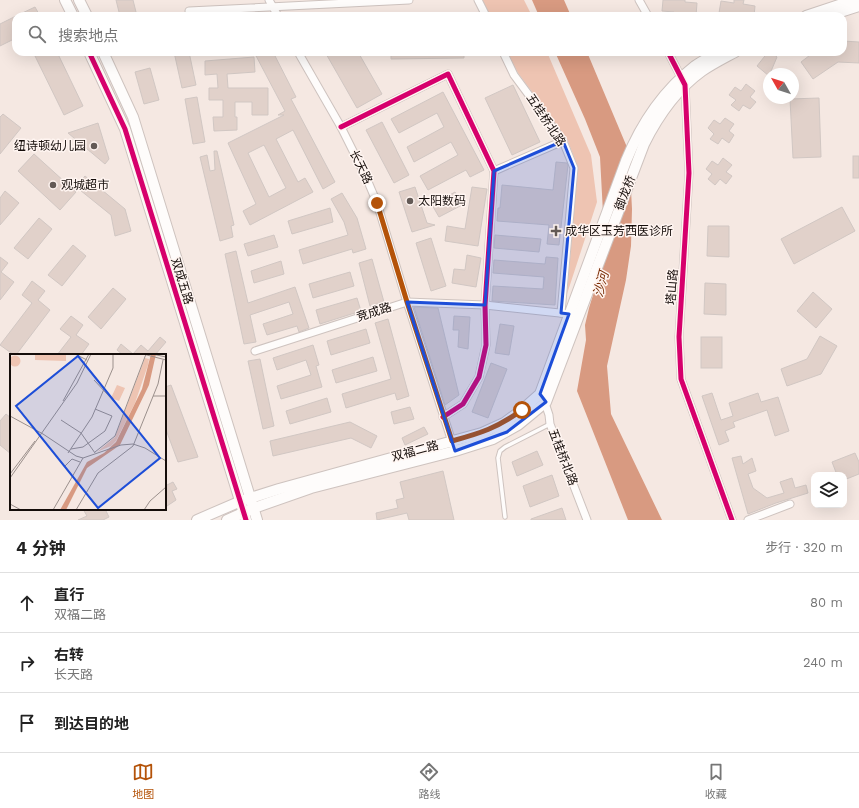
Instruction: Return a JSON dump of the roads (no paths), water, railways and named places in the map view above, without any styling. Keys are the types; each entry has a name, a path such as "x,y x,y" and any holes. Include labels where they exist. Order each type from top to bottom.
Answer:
{"main road":[{"path":"65,0 71,12"},
{"path":"79,0 85,12"},
{"path":"818,12 854,0"},
{"path":"840,12 859,6"},
{"name":"双成五路","path":"91,56 125,129 245,516"},
{"name":"双成五路","path":"105,56 133,117 257,520"},
{"path":"654,116 696,65 712,56"},
{"path":"683,81 728,56"},
{"name":"御龙桥","path":"570,314 578,289 636,137 654,116"},
{"name":"御龙桥","path":"570,314 644,144 654,116"},
{"path":"543,398 570,314"},
{"name":"双福二路","path":"197,520 251,498 279,489 454,446 493,439 518,425 543,398"},
{"name":"双福二路","path":"227,520 245,516 254,508 311,488 454,446"}],"street":[{"path":"189,11 271,3 409,0"},
{"path":"478,0 484,12"},
{"path":"639,0 646,12"},
{"path":"271,3 276,12"},
{"name":"长天路","path":"300,56 341,127 377,203 443,417 454,446"},
{"name":"五桂桥北路","path":"505,56 514,75 563,141 574,168 570,314"},
{"name":"塔山路","path":"670,56 683,81 689,173 679,337 681,379 732,520"},
{"path":"341,127 448,74 494,171 485,306 486,344 479,377 463,404 443,417"},
{"path":"494,171 563,141"},
{"name":"竞成路","path":"255,351 407,302 485,306 570,314"},
{"name":"五桂桥北路","path":"543,398 550,424 587,520"},
{"path":"748,520 790,504"}],"lane":[{"path":"505,517 498,458 500,451 550,424"}],"water":[{"path":"532,0 564,0 569,12 537,12"},
{"name":"沙河","path":"557,56 589,56 629,152 632,209 631,246 626,280 607,366 611,414 662,520 628,520 577,391 586,340 585,325 602,266 603,213 600,157"}],"place":[{"name":"纽诗顿幼儿园","path":"94,146"},
{"name":"观城超市","path":"53,185"},
{"name":"太阳数码","path":"410,201"},
{"name":"成华区玉芳西医诊所","path":"556,231"}]}
